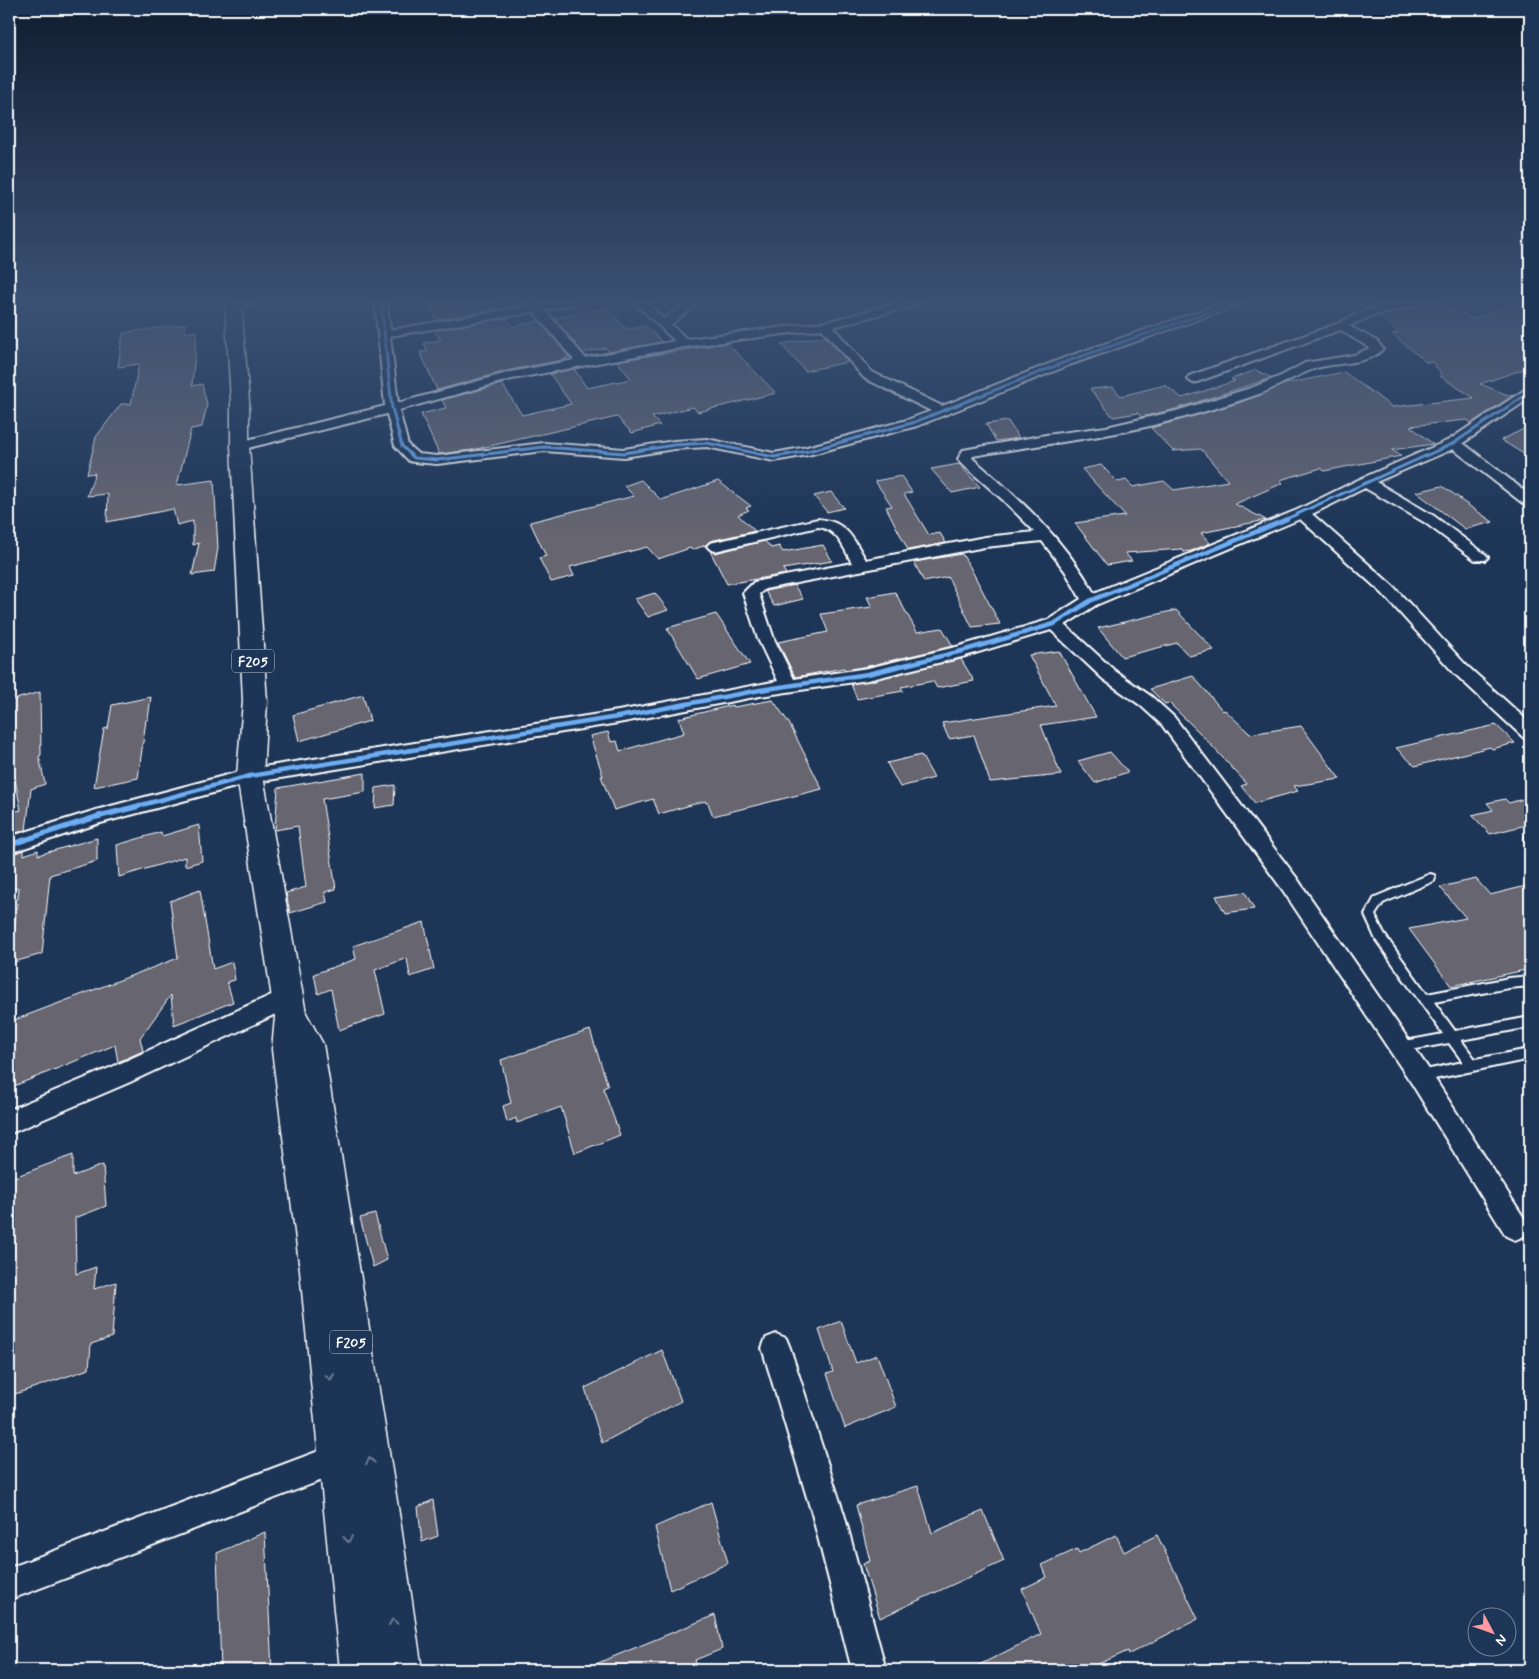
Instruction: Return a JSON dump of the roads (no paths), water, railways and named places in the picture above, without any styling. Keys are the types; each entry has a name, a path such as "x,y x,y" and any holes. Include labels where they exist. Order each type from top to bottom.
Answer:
{"main road":[{"name":"F205","path":"239,380 240,446 255,701 250,776 289,1007 288,1050 319,1271 364,1670"},
{"name":"F205","path":"289,1007 307,1044 400,1670"}],"street":[{"path":"389,380 392,408 402,446 414,458 437,460 544,447 624,453 674,445 707,443 774,457 867,437 912,423 1019,380"},
{"path":"240,446 494,380"},
{"path":"879,380 941,411"},
{"path":"1090,602 1072,570 1044,536 999,488 965,459 968,453 1046,438 1106,431 1179,414 1281,380"},
{"path":"9,844 96,817 250,776 618,717 760,690 868,674 962,651 1054,624 1090,602 1302,513 1365,482 1454,443 1530,392"},
{"path":"1454,443 1530,502"},
{"path":"1365,482 1428,519 1480,557"},
{"path":"1302,513 1388,590 1460,669 1530,733"},
{"path":"715,546 818,523 828,523 835,526 847,541 861,565"},
{"path":"789,686 766,639 751,593 760,585 985,542 1044,536"},
{"path":"1054,624 1109,675 1146,701 1168,721 1289,883 1420,1076 1515,1227"},
{"path":"9,1122 289,1007"},
{"path":"776,1348 828,1514 869,1670"},
{"path":"9,1584 340,1458"}],"lane":[{"path":"1430,878 1379,900 1370,915 1380,937 1454,1037 1473,1066"},
{"path":"1426,999 1509,983 1530,981"},
{"path":"1400,1047 1530,1022"},
{"path":"1420,1076 1530,1054"}]}
